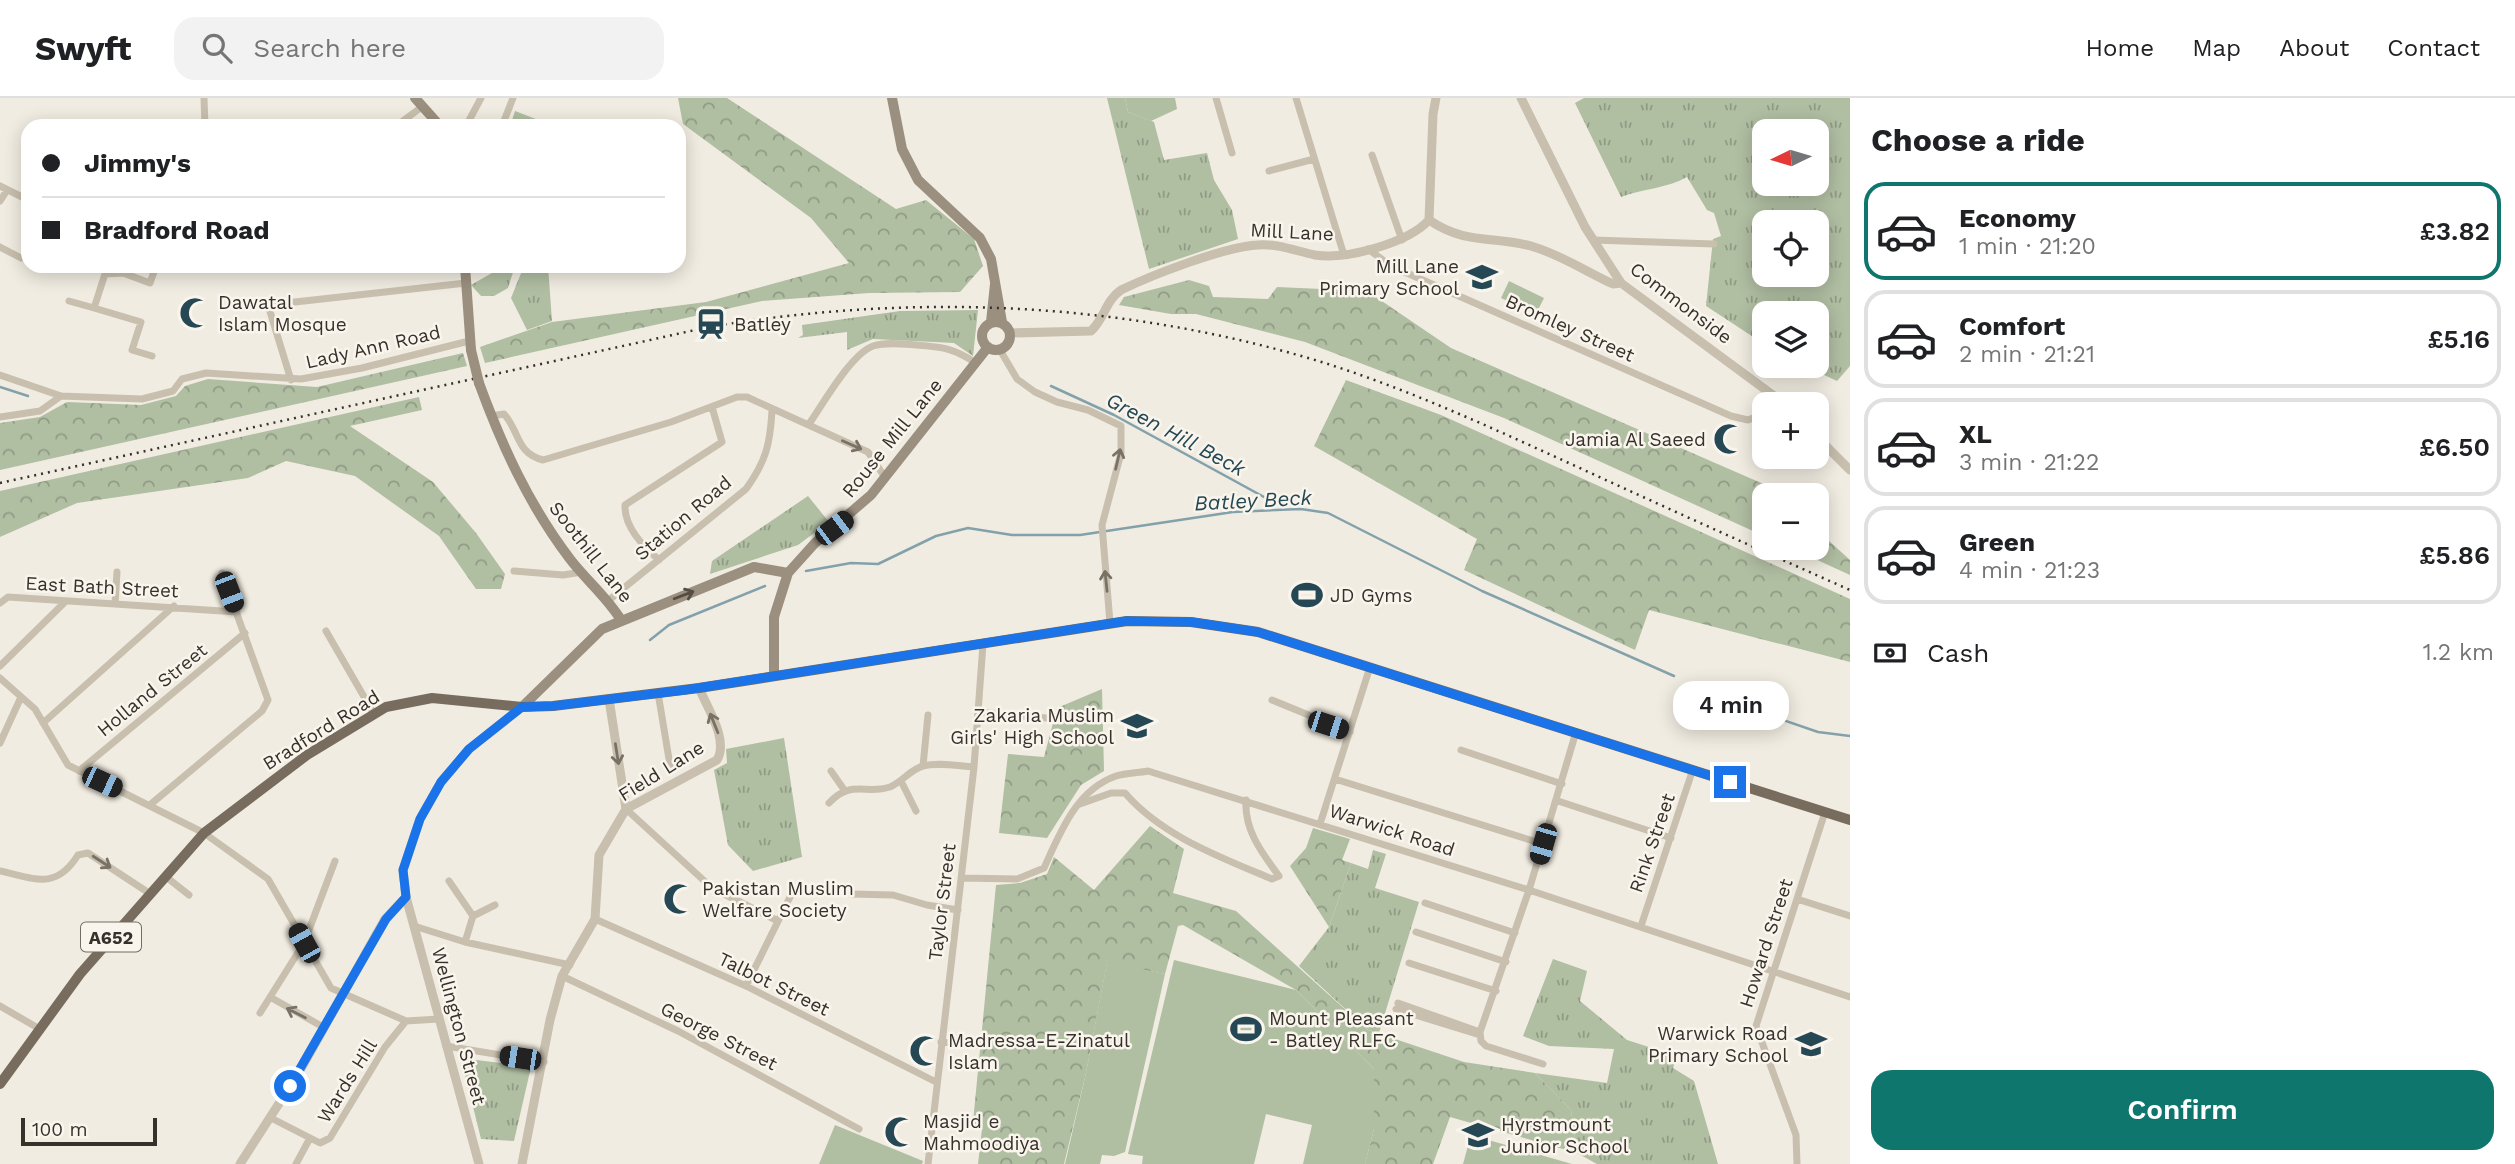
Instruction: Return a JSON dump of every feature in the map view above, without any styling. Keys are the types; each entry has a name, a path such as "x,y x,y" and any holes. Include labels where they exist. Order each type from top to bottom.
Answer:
{"main road":[{"path":"892,98 902,149 918,180 980,238 991,259 996,278 997,322"},
{"path":"419,102 434,119"},
{"name":"Soothill Lane","path":"465,273 470,345 479,383 506,453 533,505 582,572 609,600 621,620"},
{"path":"997,322 1011,333 1007,345 1000,350 988,347 982,335 984,327 997,322"},
{"name":"Rouse Mill Lane","path":"774,675 774,617 788,573 815,543 871,495 988,347"},
{"path":"522,707 602,629 754,567 788,573"},
{"name":"Bradford Road","path":"0,1084 38,1028 149,893 204,833 307,755 374,714 386,707 432,698 522,707 609,699 699,688 1110,623 1192,622 1248,630 1850,820"}],"street":[{"path":"204,98 205,119"},
{"path":"470,119 481,98"},
{"path":"505,119 513,98"},
{"path":"1216,98 1232,153"},
{"path":"1296,98 1343,252"},
{"path":"1436,98 1429,220 1456,234 1482,241 1535,247 1613,284 1621,283"},
{"name":"Commonside","path":"1521,98 1593,240 1621,283 1766,392"},
{"path":"403,119 419,102"},
{"path":"1372,155 1402,240"},
{"path":"1269,171 1314,159"},
{"path":"0,201 3,188 21,197"},
{"name":"Mill Lane","path":"1011,333 1091,331 1098,324 1108,299 1121,290 1238,247 1260,244 1318,255 1368,249 1402,240 1429,220"},
{"path":"1593,240 1714,244"},
{"path":"0,247 21,258"},
{"name":"Bromley Street","path":"1368,249 1391,266 1731,416 1752,418"},
{"path":"94,308 105,274 122,273 150,283 154,273"},
{"path":"291,380 268,305 466,283"},
{"path":"69,301 141,322 132,350 152,356"},
{"path":"809,424 852,363 861,352 871,347 882,344 945,347 976,363"},
{"name":"Lady Ann Road","path":"0,375 61,396 142,399 173,391 182,379 205,373 291,380 470,345"},
{"path":"1000,350 1017,379 1035,392 1057,402 1088,410 1121,426 1121,453 1102,526 1110,623"},
{"path":"0,417 40,411 61,396"},
{"path":"491,416 504,414 523,449 530,457 543,460 671,422 737,397 747,397 772,411 809,424 868,452 884,476"},
{"path":"659,560 646,549 624,519 625,505 722,442 712,407"},
{"name":"Station Road","path":"609,600 746,489 762,465 770,440 772,411"},
{"path":"1829,449 1850,470"},
{"path":"513,571 563,575 582,572"},
{"path":"115,604 117,572"},
{"path":"150,804 262,712 268,700 222,573"},
{"name":"East Bath Street","path":"0,603 8,597 237,612"},
{"path":"0,666 65,602"},
{"path":"43,723 174,606"},
{"path":"326,631 374,714"},
{"name":"Holland Street","path":"79,771 245,634"},
{"name":"Taylor Street","path":"928,1164 974,767 983,644"},
{"path":"1320,824 1370,667"},
{"path":"0,678 35,709 68,765 204,833 268,879 331,988 406,1021 439,1019"},
{"name":"Field Lane","path":"522,1164 544,1062 550,1020 562,976 595,919 599,855 626,809 717,760 721,754 719,733 699,688"},
{"path":"658,693 670,765"},
{"path":"0,743 21,696"},
{"path":"609,699 626,809 712,888 778,921"},
{"path":"1272,700 1350,732"},
{"name":"Wellington Street","path":"479,1164 406,897 403,870 420,819 441,782 469,749 522,707"},
{"path":"978,712 1046,718"},
{"path":"923,766 928,715"},
{"path":"1480,1036 1530,890 1576,732"},
{"path":"1461,750 1562,784"},
{"path":"829,803 845,791 857,787 878,790 901,781 923,766 974,767"},
{"name":"Rink Street","path":"1641,926 1693,769"},
{"path":"831,771 845,791"},
{"name":"Warwick Road","path":"961,878 1017,878 1044,868 1067,819 1093,789 1115,776 1148,771 1530,890 1850,997"},
{"path":"1335,779 1543,844"},
{"path":"901,781 915,811"},
{"path":"1079,804 1111,793 1125,793 1143,814 1213,854 1272,879 1279,876 1259,849 1245,816 1246,800"},
{"path":"1558,801 1671,838"},
{"name":"Howard Street","path":"1797,1164 1797,1135 1756,1026 1825,812"},
{"path":"0,871 39,879 59,877 67,872 78,855 88,853 149,893"},
{"path":"260,1013 304,943 335,861"},
{"path":"165,876 189,895"},
{"path":"449,881 473,916"},
{"path":"746,986 792,893"},
{"path":"851,894 892,895 958,910"},
{"path":"240,1164 271,1118 340,994 386,919 406,897"},
{"path":"1797,899 1850,916"},
{"path":"1425,903 1515,933"},
{"path":"465,942 473,916 495,905"},
{"name":"Talbot Street","path":"595,919 746,986 936,1082"},
{"path":"415,926 465,942 570,965"},
{"path":"1416,932 1506,962"},
{"path":"1409,963 1496,992"},
{"name":"George Street","path":"562,976 678,1031 859,1129"},
{"path":"270,997 323,1027"},
{"path":"0,1006 38,1028"},
{"path":"1397,1006 1480,1036 1544,1064"},
{"name":"Wards Hill","path":"271,1118 320,1143 330,1138 385,1047 406,1021"},
{"path":"941,1042 979,1045"},
{"path":"446,1046 544,1062"},
{"path":"296,1164 310,1138"}],"green space":[{"path":"678,98 727,98 896,209 926,200 974,239 983,266 960,292 869,293 762,301 485,363 480,347 552,322 706,302 849,263 811,218 686,126 686,119 682,119"},
{"path":"1107,98 1125,98 1128,112 1154,122 1164,160 1207,153 1214,180 1232,210 1238,239 1149,269"},
{"path":"1125,98 1175,98 1177,109 1151,121 1128,112"},
{"path":"1584,98 1850,98 1850,366 1837,381 1829,377 1829,301 1752,301 1752,336 1706,306 1713,239 1721,236 1714,213 1707,210 1687,177 1672,184 1621,197 1575,103"},
{"path":"515,111 536,119 512,119"},
{"path":"492,273 513,273 508,288 494,296 481,296 471,285"},
{"path":"521,273 549,273 552,321 527,330 511,298"},
{"path":"1189,280 1209,286 1213,297 1268,299 1277,287 1367,291 1451,348 1761,483 1752,483 1752,531 1504,418 1305,342 1196,314 1171,314 1119,305 1124,297"},
{"path":"1509,281 1544,298 1536,314 1501,298"},
{"path":"978,310 973,356 954,343 873,339 847,350 847,332 798,338 803,335 802,325 900,311"},
{"path":"463,353 467,366 0,470 0,423 40,417 67,402 141,405 176,396 185,386 208,379 317,387"},
{"path":"1346,380 1441,415 1752,555 1752,560 1763,560 1850,599 1850,662 1649,610 1635,650 1464,570 1477,539 1314,446"},
{"path":"419,397 422,410 350,426 433,482 476,533 505,574 501,589 476,589 439,536 355,476 286,461 248,478 77,503 0,537 0,491"},
{"path":"808,496 829,522 798,545 710,574 712,561"},
{"path":"1829,541 1850,560 1850,575 1817,560 1829,560"},
{"path":"1102,689 1104,771 1081,785 1047,838 999,833 1008,754 1044,757 1057,708"},
{"path":"784,738 802,857 753,871 728,845 714,770 727,763 726,749"},
{"path":"1150,826 1184,849 1173,893 1236,911 1368,1030 1464,1062 1535,1073 1571,1110 1577,1153 1450,1117 1433,1164 1365,1164 1374,1129 1374,1069 1296,990 1183,925 1178,926 1165,974 1107,963 1086,1073 1064,1164 978,1164 982,1129 973,1122 996,885 1020,883 1047,874 1054,857 1094,890"},
{"path":"1313,828 1350,839 1342,860 1351,863 1329,927 1290,866 1306,848"},
{"path":"1373,850 1386,854 1375,888 1419,902 1379,1033 1368,1030 1299,966 1329,927 1351,863 1368,869"},
{"path":"1553,959 1587,971 1580,1001 1627,1040 1677,1056 1673,1068 1694,1081 1718,1164 1597,1164 1577,1153 1571,1110 1535,1073 1607,1083 1614,1049 1549,1046 1523,1036"},
{"name":"Mount Pleasant - Batley RLFC","path":"1174,960 1296,990 1374,1069 1374,1129 1365,1164 1303,1164 1312,1125 1266,1114 1254,1164 1142,1164 1143,1156 1128,1154"},
{"path":"1107,962 1165,974 1125,1152 1114,1156 1102,1155 1100,1164 1065,1164 1086,1073"},
{"path":"461,1058 531,1067 514,1141 481,1139"},
{"path":"835,1125 923,1161 922,1164 819,1164"},
{"path":"1471,1135 1572,1164 1463,1164"}],"waterway":[{"name":"Green Hill Beck","path":"1051,386 1114,415 1284,508"},
{"path":"0,387 28,396"},
{"name":"Batley Beck","path":"806,571 851,563 878,564 936,536 968,528 1012,535 1080,535 1233,512 1301,509 1328,513 1482,591 1674,676"},
{"name":"Batley Beck","path":"650,640 669,625 765,586"},
{"name":"Batley Beck","path":"1722,699 1818,732 1850,736"}],"railway":[{"path":"0,483 709,327 785,316 861,310 938,307 1014,309 1165,325 1240,340 1349,371 1483,424 1850,590"}],"place":[{"name":"Mill Lane Primary School","path":"1482,277"},
{"name":"Dawatal Islam Mosque","path":"195,313"},
{"name":"Batley","path":"711,324"},
{"name":"Jamia Al Saeed","path":"1729,439"},
{"name":"JD Gyms","path":"1307,595"},
{"name":"Zakaria Muslim Girls' High School","path":"1137,726"},
{"name":"Pakistan Muslim Welfare Society","path":"679,899"},
{"name":"Mount Pleasant - Batley RLFC","path":"1246,1029"},
{"name":"Warwick Road Primary School","path":"1811,1044"},
{"name":"Madressa-E-Zinatul Islam","path":"925,1051"},
{"name":"Masjid e Mahmoodiya","path":"900,1132"},
{"name":"Hyrstmount Junior School","path":"1478,1135"}],"route":[{"path":"290,1086 340,994 386,919 406,897 403,870 420,819 441,782 469,749 522,707 553,706 685,690 1126,621 1192,622 1258,632 1730,782"}]}
